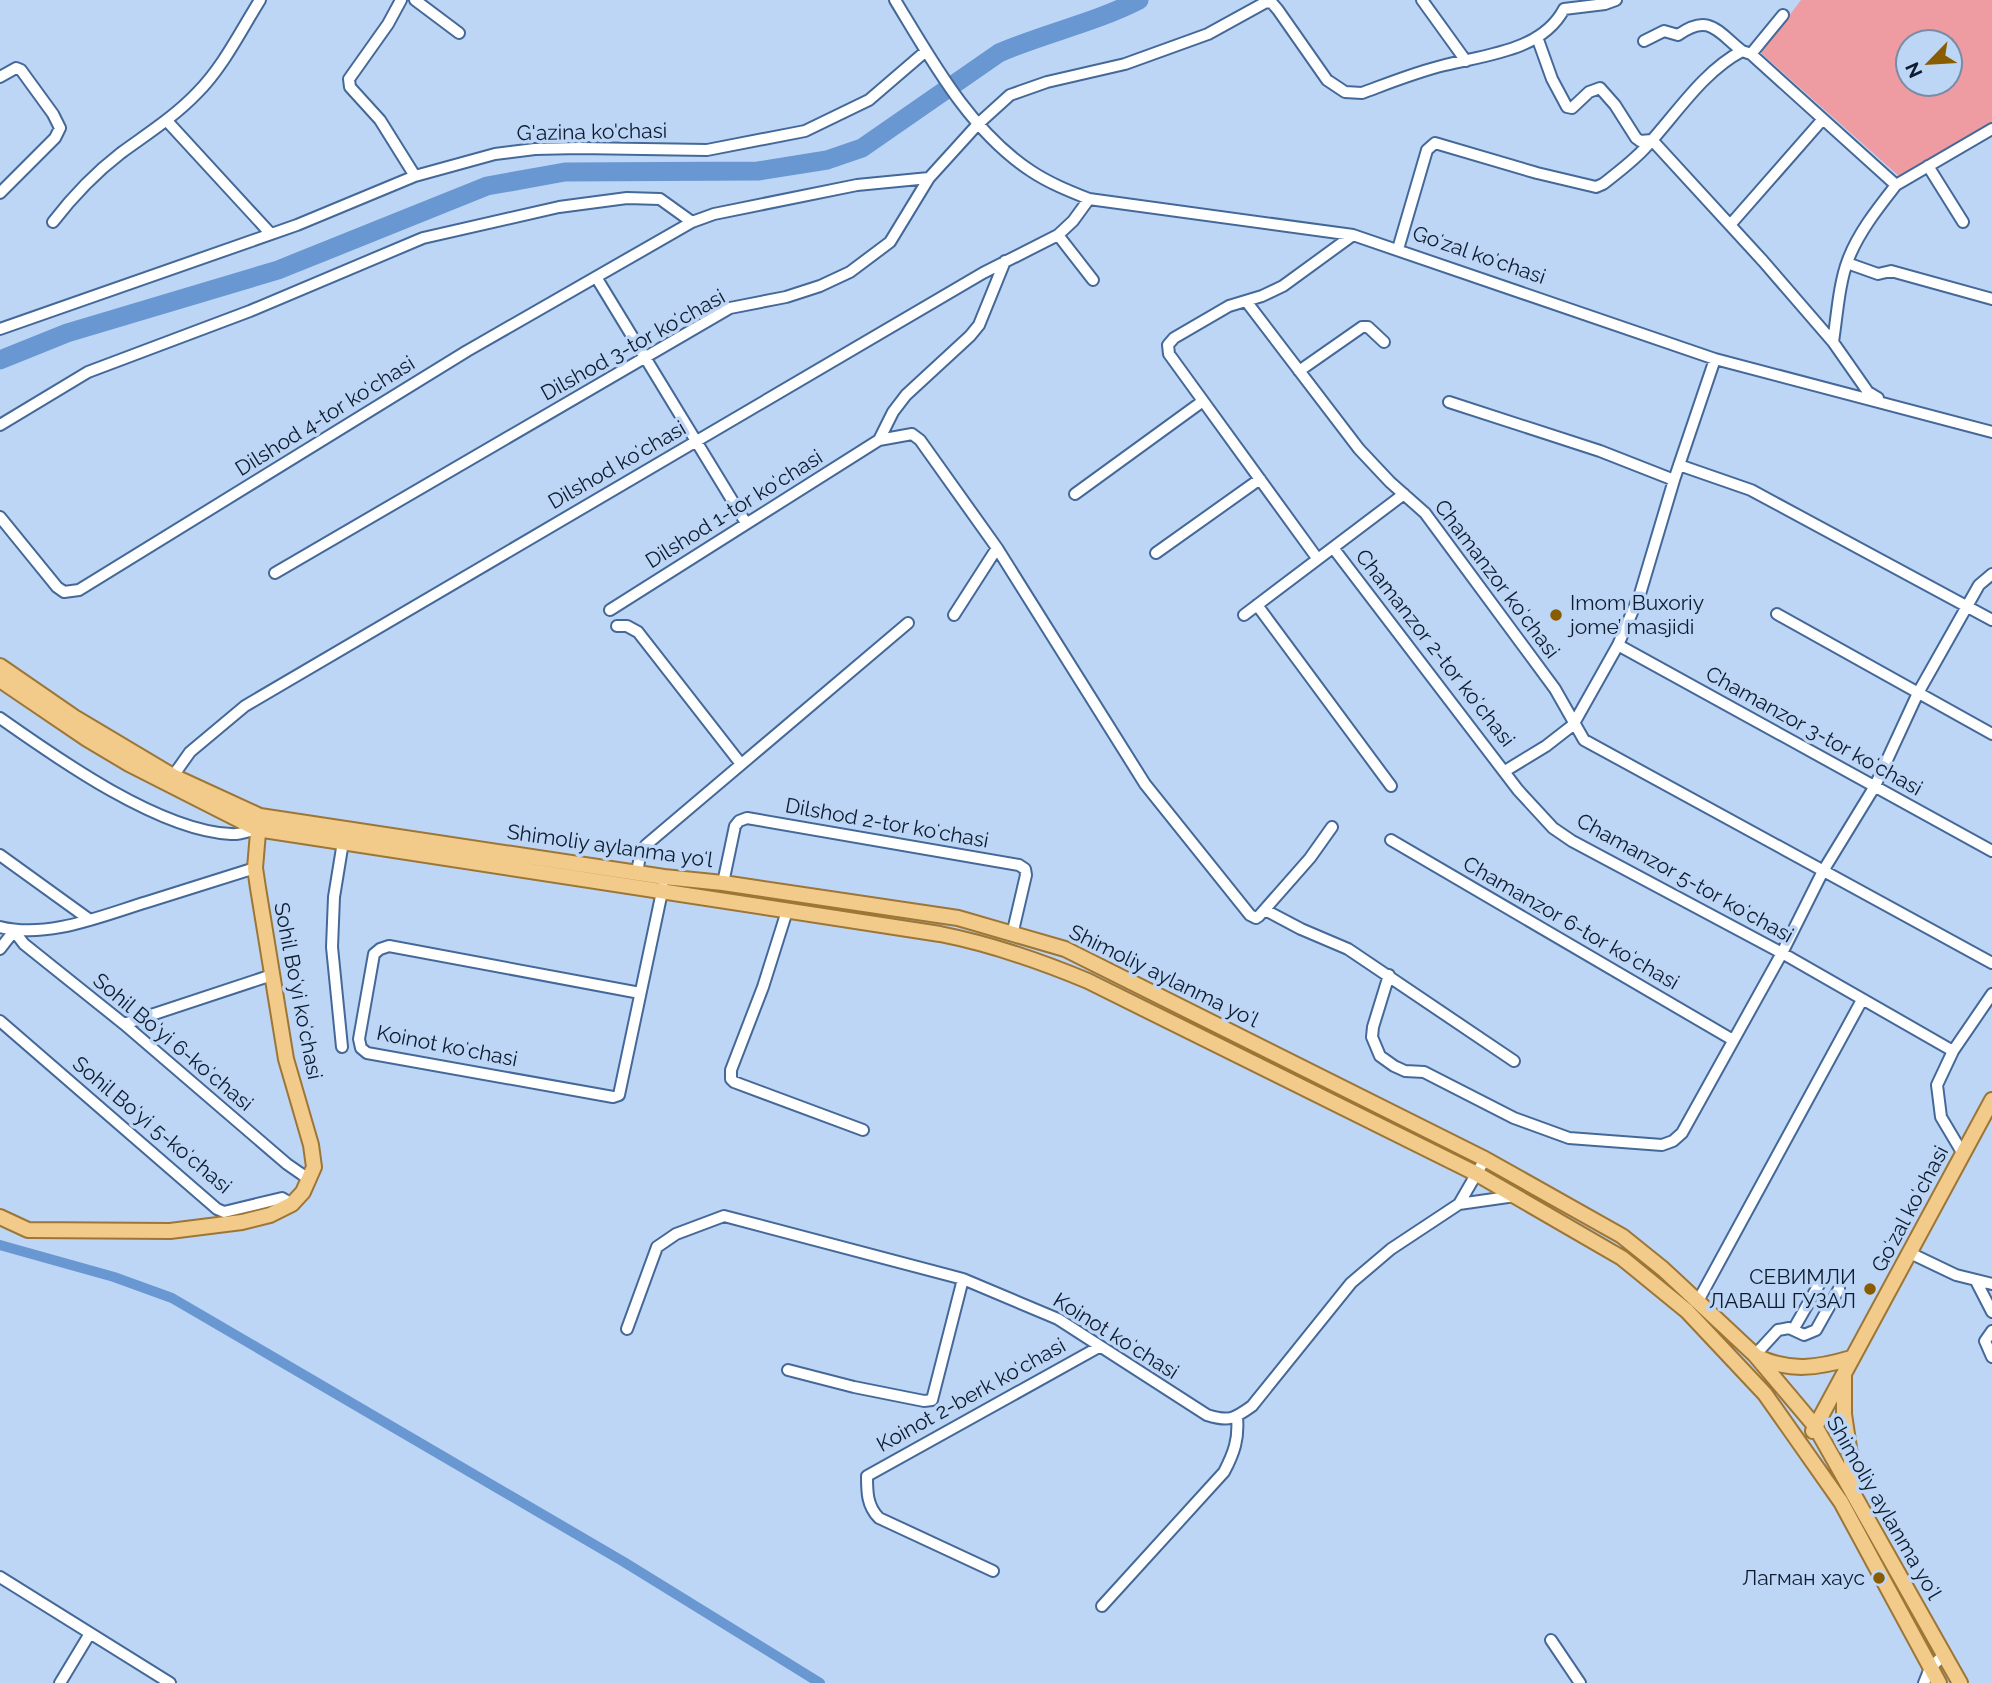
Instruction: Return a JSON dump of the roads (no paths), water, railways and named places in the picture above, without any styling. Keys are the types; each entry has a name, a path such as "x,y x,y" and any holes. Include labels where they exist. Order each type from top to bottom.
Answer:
{"main road":[{"name":"Shimoliy aylanma yoʻl","path":"0,666 74,718 259,822 637,872 663,884 723,883 958,918 1065,949 1485,1159 1622,1236 1663,1269 1755,1355 1815,1426 1960,1683"},
{"name":"Shimoliy aylanma yoʻl","path":"0,680 129,764 259,822 343,842 663,884 787,911 972,940 1067,972 1477,1174 1622,1258 1687,1311 1765,1394 1841,1502 1939,1683"},
{"name":"Sohil Boʻyi koʻchasi","path":"259,822 255,868 286,1059 311,1145 313,1167 310,1180"},
{"path":"1167,1020 1172,1002"},
{"name":"Goʻzal koʻchasi","path":"1804,1448 1992,1100"},
{"path":"0,1217 28,1230 170,1231 242,1222 270,1215 292,1205 310,1180"},
{"path":"1755,1355 1771,1363 1799,1368 1852,1358"},
{"path":"1844,1372 1844,1414 1856,1496"}],"street":[{"path":"53,222 96,174 167,121 198,92 216,71 260,0"},
{"path":"401,0 388,24 349,79 350,87 380,120 415,177"},
{"path":"415,0 459,33"},
{"name":"Goʻzal koʻchasi","path":"895,0 926,51 978,124 1004,150 1030,170 1089,199 1353,235 1716,359 1992,432"},
{"path":"1422,0 1466,61 1514,48 1537,37 1559,19 1561,5 1605,4 1616,0"},
{"name":"Dilshod 3-tor koʻchasi","path":"275,573 730,308 820,286 850,272 890,242 929,178 978,124 1010,95 1047,82 1125,64 1201,37 1265,2 1278,10 1327,80 1345,92 1362,93 1418,73 1466,61"},
{"path":"1398,249 1427,150 1435,143 1536,173 1596,187 1603,184 1652,140 1699,86 1723,65 1747,53 1783,15"},
{"path":"1644,41 1664,31 1678,35 1692,25 1700,24 1715,29 1747,53 1896,185"},
{"path":"1537,37 1552,79 1567,107 1572,108 1589,92 1600,88 1615,104 1636,138 1640,141 1652,140"},
{"name":"G'azina ko'chasi","path":"0,329 297,225 415,177 495,154 535,149 707,150 806,131 869,100 926,51"},
{"path":"0,76 12,69 21,70 60,128 55,138 0,193"},
{"path":"1730,225 1823,119"},
{"path":"167,121 270,233"},
{"path":"1833,342 1847,263 1860,237 1896,185 1992,129"},
{"path":"1652,140 1833,342 1868,392 1888,405"},
{"path":"1928,166 1963,222"},
{"name":"Dilshod 4-tor koʻchasi","path":"0,517 57,587 70,593 79,590 467,351 692,222 714,214 857,185 929,178"},
{"path":"0,425 88,372 250,311 423,238 559,207 627,198 660,199 692,222"},
{"name":"Dilshod koʻchasi","path":"173,776 190,752 244,706 1005,261 1058,235 1073,221 1089,199"},
{"path":"1058,235 1093,280"},
{"path":"1317,558 1169,354 1168,345 1174,338 1229,306 1283,286 1353,235"},
{"path":"879,440 893,412 906,395 979,325 1005,261"},
{"path":"1847,263 1878,274 1891,271 1992,299"},
{"path":"596,277 746,523"},
{"name":"Chamanzor koʻchasi","path":"1246,301 1359,449 1425,513 1555,689 1573,725 1584,740 1992,963"},
{"path":"1299,371 1362,327 1368,327 1384,342"},
{"path":"1505,771 1546,746 1573,725 1618,645 1640,594 1674,480 1716,359"},
{"path":"1075,494 1203,401"},
{"path":"1449,402 1600,451 1674,480"},
{"path":"879,440 905,434 920,440 997,548 1145,785 1250,915 1256,918 1265,910 1310,858 1332,827"},
{"name":"Dilshod 1-tor koʻchasi","path":"610,610 879,440"},
{"path":"1679,465 1751,490 1992,620"},
{"path":"1156,553 1260,479"},
{"path":"1244,614 1404,494"},
{"path":"954,615 997,548"},
{"name":"Chamanzor 2-tor koʻchasi","path":"1334,549 1505,771"},
{"path":"1389,975 1373,1027 1374,1047 1380,1056 1395,1066 1405,1071 1424,1072 1514,1118 1569,1138 1662,1145 1673,1141 1682,1133 1782,953 1823,871 1875,786 1918,694 1979,585 1992,574"},
{"path":"1256,605 1391,786"},
{"path":"1777,614 1992,734"},
{"path":"637,872 639,856 646,845 908,623"},
{"path":"617,626 627,626 638,632 741,764"},
{"name":"Chamanzor 3-tor koʻchasi","path":"1618,645 1992,851"},
{"path":"0,719 59,759 141,805 196,829 233,835 259,822"},
{"name":"Chamanzor 5-tor koʻchasi","path":"1505,771 1537,813 1572,841 1782,953 1953,1051"},
{"name":"Dilshod 2-tor koʻchasi","path":"723,883 735,826 747,818 947,851 1019,865 1025,869 1027,875 1012,934"},
{"name":"Chamanzor 6-tor koʻchasi","path":"1391,840 1733,1040"},
{"path":"342,1047 332,947 334,897 343,842"},
{"path":"0,855 90,920"},
{"path":"0,927 15,931 57,928 255,868"},
{"name":"Koinot koʻchasi","path":"640,993 389,947 374,954 359,1039 361,1048 368,1053 613,1097 619,1095 663,884"},
{"path":"1265,910 1348,949 1514,1061"},
{"path":"787,911 763,987 730,1070 731,1079 863,1130"},
{"path":"0,949 15,931"},
{"name":"Sohil Boʻyi 6-koʻchasi","path":"15,931 24,944 124,1024 287,1164 310,1180"},
{"path":"124,1024 272,975"},
{"path":"1963,1154 1941,1117 1937,1085 1953,1051 1992,994"},
{"path":"1698,1301 1862,1000"},
{"name":"Sohil Boʻyi 5-koʻchasi","path":"0,1021 220,1211 282,1198 292,1205"},
{"path":"1102,1606 1224,1472 1235,1452 1237,1417 1252,1406 1351,1283 1391,1249 1459,1204 1485,1159"},
{"path":"1459,1204 1517,1196"},
{"name":"Koinot koʻchasi","path":"627,1329 657,1247 676,1234 724,1216 963,1279 1058,1319 1207,1415 1223,1420 1237,1417"},
{"path":"1910,1253 1956,1275 1992,1284"},
{"path":"788,1370 854,1387 924,1401 932,1400 963,1279"},
{"path":"1793,1330 1821,1280"},
{"path":"1976,1281 1992,1312"},
{"path":"1755,1355 1778,1330 1788,1328 1804,1335 1816,1330 1839,1289"},
{"path":"1992,1331 1985,1341 1992,1357"},
{"name":"Koinot 2-berk koʻchasi","path":"993,1571 879,1518 872,1511 867,1495 867,1476 1099,1347"},
{"path":"0,1577 89,1635 170,1683"},
{"path":"60,1683 89,1635"},
{"path":"1551,1640 1580,1683"},
{"path":"1924,1683 1930,1668 1944,1655"}],"waterway":[{"path":"0,360 67,333 278,270 487,186 565,172 758,171 827,160 862,148 999,53 1139,0"},
{"path":"0,1245 114,1277 172,1298 624,1562 820,1683"}],"place":[{"name":"Imom Buxoriy jome’ masjidi","path":"1556,615"},
{"name":"СЕВИМЛИ ЛАВАШ ГУЗАЛ","path":"1870,1289"},
{"name":"Лагман хаус","path":"1879,1578"}]}
